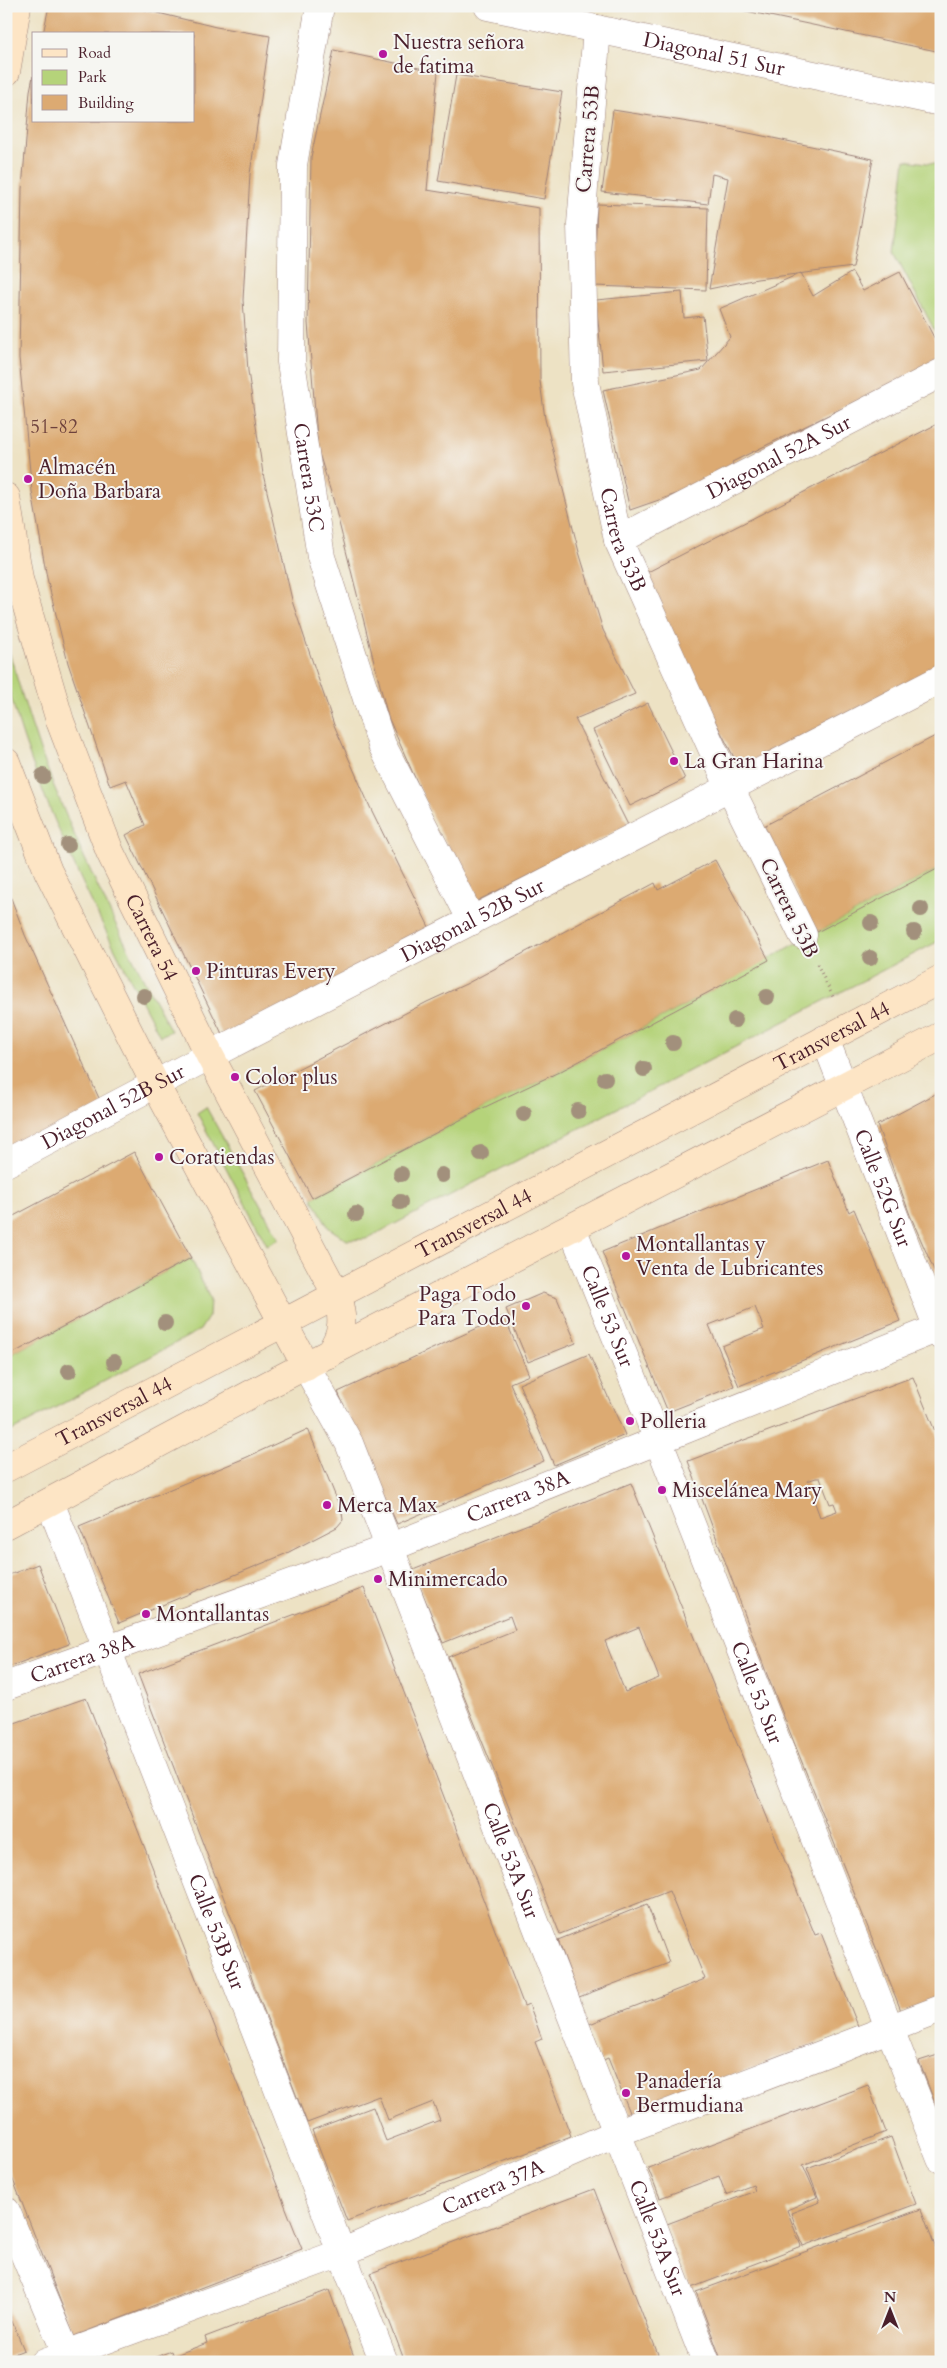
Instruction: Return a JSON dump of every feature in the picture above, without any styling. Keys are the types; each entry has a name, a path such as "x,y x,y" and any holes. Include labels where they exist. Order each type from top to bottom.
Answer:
{"street":[{"path":"6,72 17,6"},
{"name":"Carrera 53C","path":"320,6 293,166 291,362 321,558 382,745 472,921"},
{"name":"Diagonal 51 Sur","path":"488,6 941,102"},
{"name":"Carrera 53B","path":"597,29 581,224 585,383 618,540 730,788 803,935"},
{"name":"Diagonal 52A Sur","path":"618,540 941,373"},
{"name":"Carrera 54","path":"6,497 12,581 60,720 110,852 210,1056 336,1294 342,1311 343,1323 337,1343 329,1354"},
{"name":"Diagonal 52B Sur","path":"6,1163 155,1084 941,679"},
{"path":"6,762 48,871 155,1084 306,1366"},
{"name":"Transversal 44","path":"6,1468 281,1322 941,979"},
{"path":"6,1525 306,1366 941,1036"},
{"name":"Calle 52G Sur","path":"825,1039 940,1330"},
{"name":"Calle 53 Sur","path":"572,1228 585,1256 658,1440 941,2159"},
{"name":"Carrera 38A","path":"6,1686 389,1548 940,1330"},
{"name":"Calle 53A Sur","path":"306,1366 349,1443 706,2362"},
{"name":"Calle 53B Sur","path":"50,1502 384,2362"},
{"name":"Carrera 37A","path":"61,2359 342,2253 617,2134 941,2009"},
{"path":"6,2211 61,2359"}],"path":[{"name":"Carrera 53B","path":"803,935 834,998"}],"green space":[{"path":"905,160 941,165 941,343 894,252"},
{"path":"8,648 40,750 84,858 171,1031 160,1036 81,880 63,841 31,760 17,718 6,673 5,664"},
{"path":"941,867 941,940 366,1239 347,1240 329,1228 312,1198 483,1108 561,1071"},
{"path":"206,1107 279,1239 267,1245 197,1113"},
{"path":"191,1258 210,1299 209,1316 200,1330 6,1434 6,1357"}],"building":[{"path":"49,6 129,6 216,27 270,36 250,174 243,300 248,371 263,474 293,604 334,725 370,807 433,935 225,1040 126,835 145,825 126,780 110,786 68,663 47,578 32,492 19,358 22,189 32,81 32,122 195,122 195,32 43,32"},
{"path":"941,6 941,52 727,7"},
{"path":"334,50 438,72 427,190 539,208 540,381 545,419 579,552 603,630 635,694 575,719 628,825 477,901 432,816 388,717 333,499 318,450 308,323 311,157"},
{"path":"456,75 562,92 544,199 438,181"},
{"path":"613,110 720,127 873,159 853,267 757,279 709,289 728,178 712,174 708,204 602,192"},
{"path":"597,204 708,208 706,290 594,286"},
{"path":"852,272 863,291 900,272 941,351 941,360 732,462 737,473 630,510 603,390 701,370 730,337 719,309 801,273 813,296"},
{"path":"682,292 684,318 703,316 708,361 603,371 596,300"},
{"path":"941,422 941,667 740,769 640,576"},
{"path":"648,703 685,779 630,806 593,730"},
{"path":"941,733 941,867 817,932 762,827"},
{"path":"715,860 769,960 561,1071 483,1108 312,1198 255,1091 427,1002 466,984 655,883 658,890"},
{"path":"6,885 25,935 103,1107 6,1154"},
{"path":"941,1091 941,1286 910,1215 877,1125"},
{"path":"134,1152 191,1258 6,1357 6,1220"},
{"path":"828,1160 849,1212 854,1209 900,1321 739,1386 722,1346 764,1329 755,1307 709,1325 734,1386 668,1412 602,1252"},
{"path":"543,1293 557,1298 576,1343 528,1362 506,1309"},
{"path":"504,1316 529,1375 510,1383 544,1461 397,1524 338,1392"},
{"path":"589,1354 625,1435 554,1465 519,1384"},
{"path":"913,1377 941,1446 941,1998 902,2013 766,1672 688,1461","holes":["820,1478 830,1504 834,1503 837,1511 820,1517 807,1481"]},
{"path":"308,1429 342,1512 343,1520 337,1527 285,1554 119,1623 79,1527 245,1458"},
{"path":"631,1483 815,1935 821,1933 858,2026 631,2115 608,2058 601,2061 587,2025 705,1979 669,1891 560,1934 448,1657 515,1630 510,1616 443,1643 413,1570","holes":["639,1627 659,1678 625,1692 605,1641"]},
{"path":"38,1564 69,1644 6,1668 6,1576"},
{"path":"364,1588 524,2006 529,2004 542,2039 535,2042 571,2136 347,2221 312,2130 373,2107 386,2141 440,2120 433,2102 388,2120 379,2096 307,2123 253,1982 236,1930 138,1674"},
{"path":"86,1698 302,2249 74,2336 6,2162 6,1726"},
{"path":"647,1904 669,1963 579,1997 558,1940"},
{"path":"941,2054 941,2119 919,2061"},
{"path":"868,2085 886,2132 803,2165 817,2197 787,2210 801,2246 691,2288 667,2224 755,2191 753,2185 726,2195 719,2176 660,2198 648,2168"},
{"path":"891,2137 916,2204 803,2246 791,2213 820,2202 807,2168"},
{"path":"594,2189 661,2362 405,2362 371,2273"},
{"path":"921,2209 941,2262 941,2362 722,2362 696,2292"},
{"path":"329,2290 356,2362 143,2362 171,2351 173,2356 207,2343 205,2337"},
{"path":"6,2307 24,2350 6,2357"}],"place":[{"name":"Nuestra señora de fatima","path":"383,54"},
{"name":"Almacén Doña Barbara","path":"28,479"},
{"name":"La Gran Harina","path":"674,761"},
{"name":"Pinturas Every","path":"196,971"},
{"name":"Color plus","path":"235,1077"},
{"name":"Coratiendas","path":"159,1157"},
{"name":"Montallantas y Venta de Lubricantes","path":"626,1256"},
{"name":"Paga Todo Para Todo!","path":"526,1306"},
{"name":"Polleria","path":"630,1421"},
{"name":"Miscelánea Mary","path":"662,1490"},
{"name":"Merca Max","path":"327,1505"},
{"name":"Minimercado","path":"378,1579"},
{"name":"Montallantas","path":"146,1614"},
{"name":"Panadería Bermudiana","path":"626,2093"}]}
